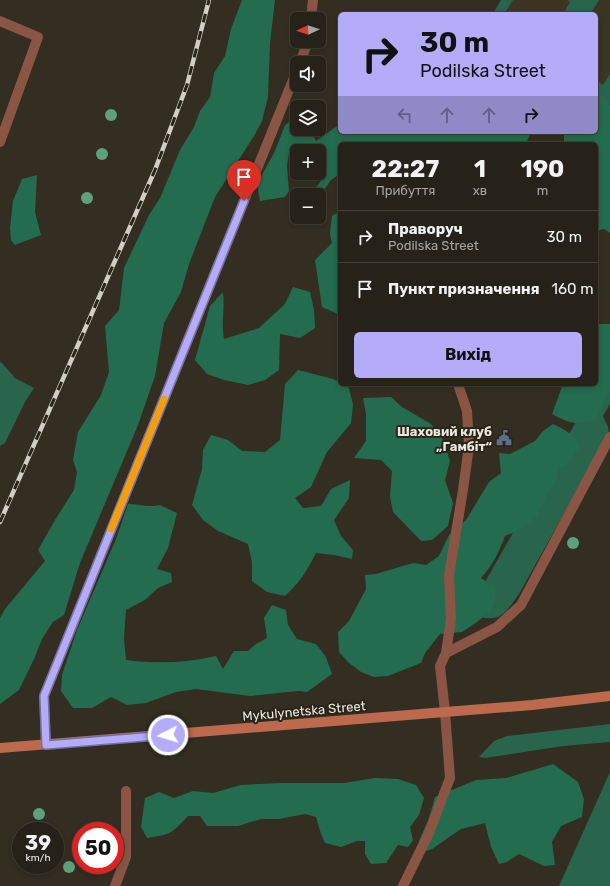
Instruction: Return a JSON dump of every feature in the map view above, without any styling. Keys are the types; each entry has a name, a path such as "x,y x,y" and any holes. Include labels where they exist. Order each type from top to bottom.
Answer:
{"main road":[{"name":"Mykulynetska Street","path":"0,748 532,705 610,696"}],"street":[{"path":"312,12 313,0"},
{"path":"0,21 38,37 0,142"},
{"path":"46,745 44,696 290,87"},
{"path":"403,886 429,833 450,778 440,666 446,653 451,619 449,576 469,446 467,411 459,386"},
{"path":"446,653 497,627 521,605 610,437"},
{"path":"115,886 126,857 126,792"}],"shaded area":[{"path":"501,0 610,0 610,118 598,109 598,12 494,12"}],"green space":[{"path":"242,0 275,0 270,43 268,97 262,121 215,197 189,264 181,292 164,323 155,376 138,425 80,563 64,615 53,622 42,639 19,690 0,704 0,618 5,609 45,561 38,550 74,490 77,472 73,460 78,432 101,395 109,372 105,326 119,310 124,268 149,215 160,198 180,150 194,127 200,111 210,97 214,73 225,56 231,29"},
{"path":"501,0 513,0 505,12 494,12"},
{"path":"568,0 599,0 591,12 564,12 570,2"},
{"path":"610,74 610,118 598,109 598,81 603,85"},
{"path":"599,90 610,106 610,233 604,229 598,230 598,142 564,142 564,134 598,134"},
{"path":"290,121 290,136 313,136 316,141 323,136 326,136 326,134 338,125 338,134 530,134 527,142 338,142 338,175 331,180 325,188 316,188 321,180 326,180 326,144 290,144 287,166 289,191 285,197 260,201 257,184 275,151 285,125"},
{"path":"37,175 35,212 41,235 15,245 11,240 10,228 13,201 22,179"},
{"path":"338,212 338,314 322,307 315,260 332,243 330,234 332,216"},
{"path":"293,287 310,292 314,310 315,328 300,338 280,334 279,370 265,380 248,385 224,380 207,374 195,360 210,306 223,292 224,339 259,328 285,304"},
{"path":"598,324 610,324 610,391 597,419 584,423 574,423 552,414 562,386 598,386"},
{"path":"0,362 15,378 34,388 25,402 5,443 0,446"},
{"path":"610,362 610,404 603,416 609,433 519,594 506,611 497,617 484,618 476,616 477,596 596,386 598,386 598,383"},
{"path":"298,370 333,379 338,381 338,386 346,386 349,388 353,405 351,423 327,452 311,487 295,498 303,508 321,506 331,489 350,480 349,498 334,520 341,536 353,550 352,559 316,553 303,576 285,596 267,592 252,581 252,562 248,544 218,531 203,520 192,505 202,469 203,450 211,435 228,440 242,451 265,452 280,440 285,384"},
{"path":"391,397 402,407 431,424 443,440 450,461 445,480 453,503 448,526 432,540 421,541 393,512 390,496 392,471 381,460 354,458 366,441 366,414 363,398"},
{"path":"553,424 565,430 575,439 580,447 567,464 559,469 556,482 548,493 537,516 522,529 505,536 495,558 481,578 495,587 495,602 490,611 462,632 440,634 425,653 421,663 388,676 374,677 361,672 348,662 339,652 338,632 349,621 366,589 365,575 376,574 413,563 426,565 439,556 449,535 466,520 489,482 501,473 499,453 510,454 535,441 543,431"},
{"path":"128,504 148,506 160,505 177,513 168,548 157,569 171,573 172,582 158,588 145,600 126,610 124,638 126,660 171,662 216,656 223,669 234,651 248,651 256,644 267,638 264,618 272,605 286,610 288,625 297,639 316,644 326,657 332,674 307,692 299,691 250,696 196,689 176,692 146,703 127,705 111,697 92,708 73,708 61,691 62,675 77,630 116,539"},
{"path":"610,724 610,742 563,746 485,758 479,757 494,741 507,736"},
{"path":"553,764 578,782 584,799 582,817 561,826 552,842 555,865 544,866 519,854 507,862 499,864 491,847 485,823 461,829 432,849 426,851 419,841 429,818 435,797 476,780 506,778"},
{"path":"610,772 610,886 559,886"},
{"path":"375,778 398,779 416,785 424,798 419,815 410,827 413,840 408,847 398,845 386,863 371,864 365,854 365,841 357,841 341,847 325,843 316,817 305,814 279,819 261,819 238,826 207,826 200,816 188,816 174,830 166,834 147,838 141,827 145,798 159,792 174,798 193,791 213,793 241,785 281,783 344,783"}],"railway":[{"path":"0,522 155,170 187,85 209,0"}],"slow traffic":[{"path":"111,529 164,399"}],"place":[{"name":"Шаховий клуб „Гамбіт“","path":"504,438"}],"route":[{"path":"168,735 46,745 44,696 244,201"}]}
